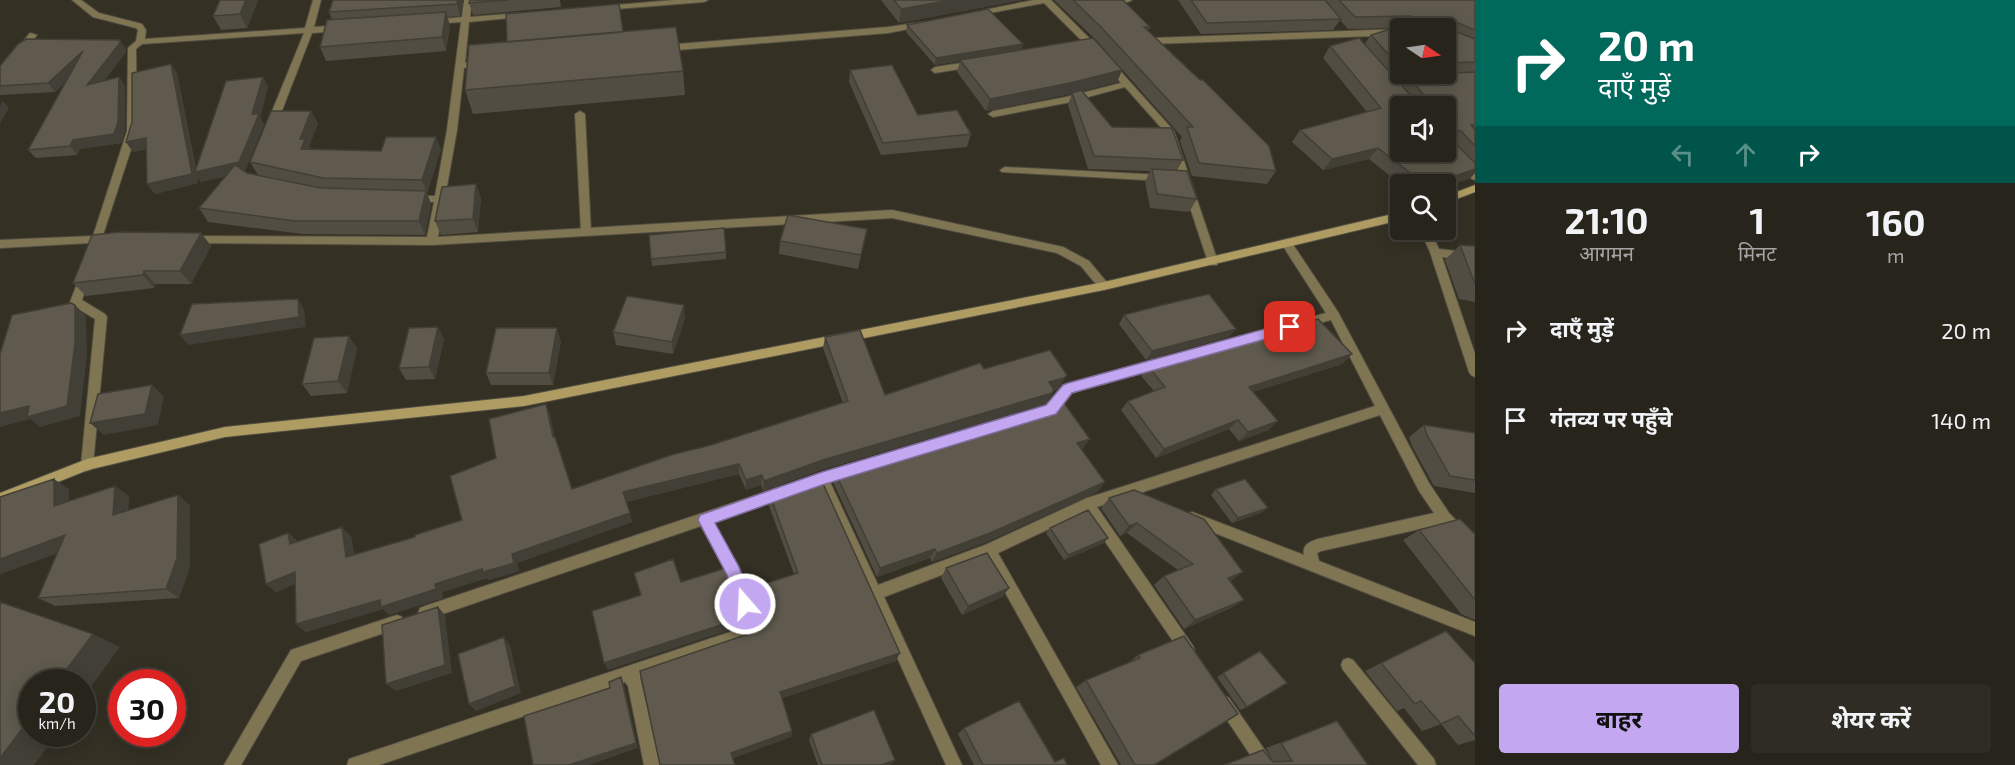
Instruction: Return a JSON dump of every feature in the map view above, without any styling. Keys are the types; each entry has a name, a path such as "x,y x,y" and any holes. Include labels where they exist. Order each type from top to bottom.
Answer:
{"street":[{"path":"76,0 96,15 139,26 142,30 140,42"},
{"path":"267,135 309,30 317,0"},
{"path":"432,241 452,130 468,0"},
{"path":"597,9 704,0"},
{"path":"960,16 1047,0 1091,44 1169,131 1213,262"},
{"path":"1106,2 1128,0"},
{"path":"421,23 537,14"},
{"path":"657,48 885,30 930,22"},
{"path":"1336,26 1350,43"},
{"path":"90,260 132,131 132,48 140,42 354,27"},
{"path":"1152,41 1390,33"},
{"path":"0,75 33,35"},
{"path":"1080,46 1091,44"},
{"path":"935,70 991,61"},
{"path":"460,66 495,62"},
{"path":"993,114 1066,100 1128,84"},
{"path":"580,114 586,232"},
{"path":"1456,157 1475,177"},
{"path":"1005,170 1185,178"},
{"path":"1456,196 1475,188"},
{"path":"398,199 440,200"},
{"path":"181,240 432,241 892,214 1059,250 1077,256 1089,266 1104,286"},
{"path":"0,499 87,465 225,432 524,401 1104,286 1390,219"},
{"path":"0,244 121,239"},
{"path":"1430,240 1475,372"},
{"path":"1286,243 1334,315 1414,469 1444,516 1475,549"},
{"path":"1435,252 1475,257"},
{"path":"87,271 76,302 101,317 87,465"},
{"path":"1290,327 1334,315"},
{"path":"1028,416 1051,410 1068,389 1179,358"},
{"path":"876,593 989,550 1087,504 1382,409"},
{"path":"232,765 296,655 705,520 822,478 868,465"},
{"path":"822,478 954,765"},
{"path":"1124,491 1145,500"},
{"path":"1087,504 1194,659"},
{"path":"1178,512 1475,629"},
{"path":"1313,566 1310,550 1318,545 1444,516"},
{"path":"355,765 754,631 734,572 705,520"},
{"path":"989,550 1110,765"},
{"path":"1348,664 1428,765"},
{"path":"629,674 634,683 652,765"},
{"path":"1214,688 1267,765"}],"building":[{"path":"220,0 246,0 240,14 213,16"},
{"path":"333,0 458,0 457,4 329,12"},
{"path":"470,0 508,0 469,3"},
{"path":"894,0 951,0 901,9"},
{"path":"1073,0 1123,0 1150,27 1144,27 1200,80 1203,80 1269,146 1276,171 1199,163 1187,127 1193,127 1101,27"},
{"path":"1191,0 1325,0 1341,19 1207,23"},
{"path":"1339,0 1475,0 1475,30 1456,22 1456,18 1355,17"},
{"path":"619,4 623,32 507,42 506,14"},
{"path":"988,9 1023,44 936,58 907,25"},
{"path":"446,12 442,37 320,47 327,20"},
{"path":"676,27 683,71 465,90 469,45"},
{"path":"1390,29 1390,56 1371,35"},
{"path":"1456,32 1475,39 1475,62 1456,63"},
{"path":"1093,38 1122,70 990,99 960,60"},
{"path":"1359,38 1390,73 1390,84 1400,84 1411,96 1390,96 1390,157 1378,148 1332,159 1300,130 1381,108 1330,46"},
{"path":"26,39 120,40 87,85 119,77 118,122 114,134 73,140 70,146 28,150 83,51 48,83 0,86 0,66 18,44"},
{"path":"171,64 192,174 147,184 146,138 126,142 132,122 132,73"},
{"path":"892,65 918,115 957,110 971,134 883,143 850,70"},
{"path":"1475,72 1475,125 1471,125 1475,130 1475,146 1461,131 1456,130 1456,96 1418,96 1424,95 1415,84 1456,84 1456,73"},
{"path":"263,77 252,114 259,114 239,162 195,172 226,81"},
{"path":"1081,90 1112,127 1172,128 1183,160 1094,156 1072,93"},
{"path":"271,111 311,111 300,139 305,139 301,149 381,151 386,137 436,137 422,180 323,178 250,162"},
{"path":"1456,144 1475,163 1475,169 1456,176 1412,174 1396,162 1456,162"},
{"path":"235,165 247,173 321,188 426,191 419,221 294,221 199,208"},
{"path":"1152,169 1187,171 1197,199 1157,194"},
{"path":"476,184 473,219 435,221 442,187"},
{"path":"788,215 867,229 861,255 780,241"},
{"path":"724,228 726,252 651,259 649,235"},
{"path":"121,232 201,233 180,271 144,271 143,275 73,283 92,235"},
{"path":"1460,245 1475,246 1475,284"},
{"path":"1209,294 1236,329 1152,351 1124,315 1158,306"},
{"path":"627,296 684,305 672,342 613,332"},
{"path":"298,299 299,317 180,335 192,304"},
{"path":"71,303 75,305 75,344 67,406 27,417 29,406 0,413 0,354 12,315"},
{"path":"1318,319 1352,354 1249,387 1278,421 1248,432 1238,420 1164,449 1128,401 1165,387 1148,366"},
{"path":"438,327 429,367 399,368 409,328"},
{"path":"496,328 557,328 549,373 486,373"},
{"path":"860,330 885,395 980,363 984,369 1050,350 1067,375 1049,382 1054,390 1052,393 823,460 764,481 762,475 746,480 739,464 623,492 630,513 512,554 514,563 483,572 482,569 435,584 436,589 381,607 380,600 296,624 295,572 266,584 259,544 288,533 290,544 342,527 346,557 415,537 415,535 462,520 450,476 496,458 489,419 546,404 553,437 555,437 572,489 671,455 711,445 848,401 825,337"},
{"path":"349,336 338,381 302,384 314,338"},
{"path":"152,385 145,414 90,423 98,394"},
{"path":"1064,403 1090,439 1077,443 1105,482 990,533 937,553 935,549 880,568 835,472"},
{"path":"1424,425 1475,433 1475,480 1450,476 1427,435"},
{"path":"820,477 900,653 780,692 792,731 731,753 735,765 660,765 640,671 760,630 764,622 752,588 798,573 770,495"},
{"path":"54,479 54,506 115,486 113,515 178,495 177,558 166,589 38,598 65,535 0,559 0,497"},
{"path":"1245,479 1268,508 1238,518 1216,489"},
{"path":"1134,490 1204,519 1243,572 1228,578 1244,600 1195,620 1164,576 1193,564 1137,523 1129,526 1109,498"},
{"path":"1088,510 1108,538 1068,555 1050,528"},
{"path":"1460,519 1475,534 1475,600 1419,530"},
{"path":"987,553 1009,588 968,606 946,568"},
{"path":"673,559 681,582 726,568 742,618 604,663 592,611 641,595 634,573"},
{"path":"0,602 93,634 67,669 18,669 18,734 0,758"},
{"path":"438,607 445,665 386,684 382,625"},
{"path":"1446,631 1475,663 1475,736 1458,716 1441,724 1421,701 1415,704 1381,663"},
{"path":"1184,636 1238,714 1154,765 1135,765 1086,680 1140,658 1138,655"},
{"path":"504,637 515,686 469,704 458,654"},
{"path":"1260,651 1287,683 1247,707 1223,673"},
{"path":"621,677 636,743 569,765 533,765 524,716 610,688 609,682"},
{"path":"1019,701 1055,762 1064,758 1067,765 983,765 964,728"},
{"path":"874,710 895,760 881,765 822,765 811,734"},
{"path":"1337,721 1368,765 1224,765 1263,750 1273,762 1292,761 1281,743"}],"route":[{"path":"745,604 734,572 705,520 822,478 1051,410 1068,389 1290,327"}]}
